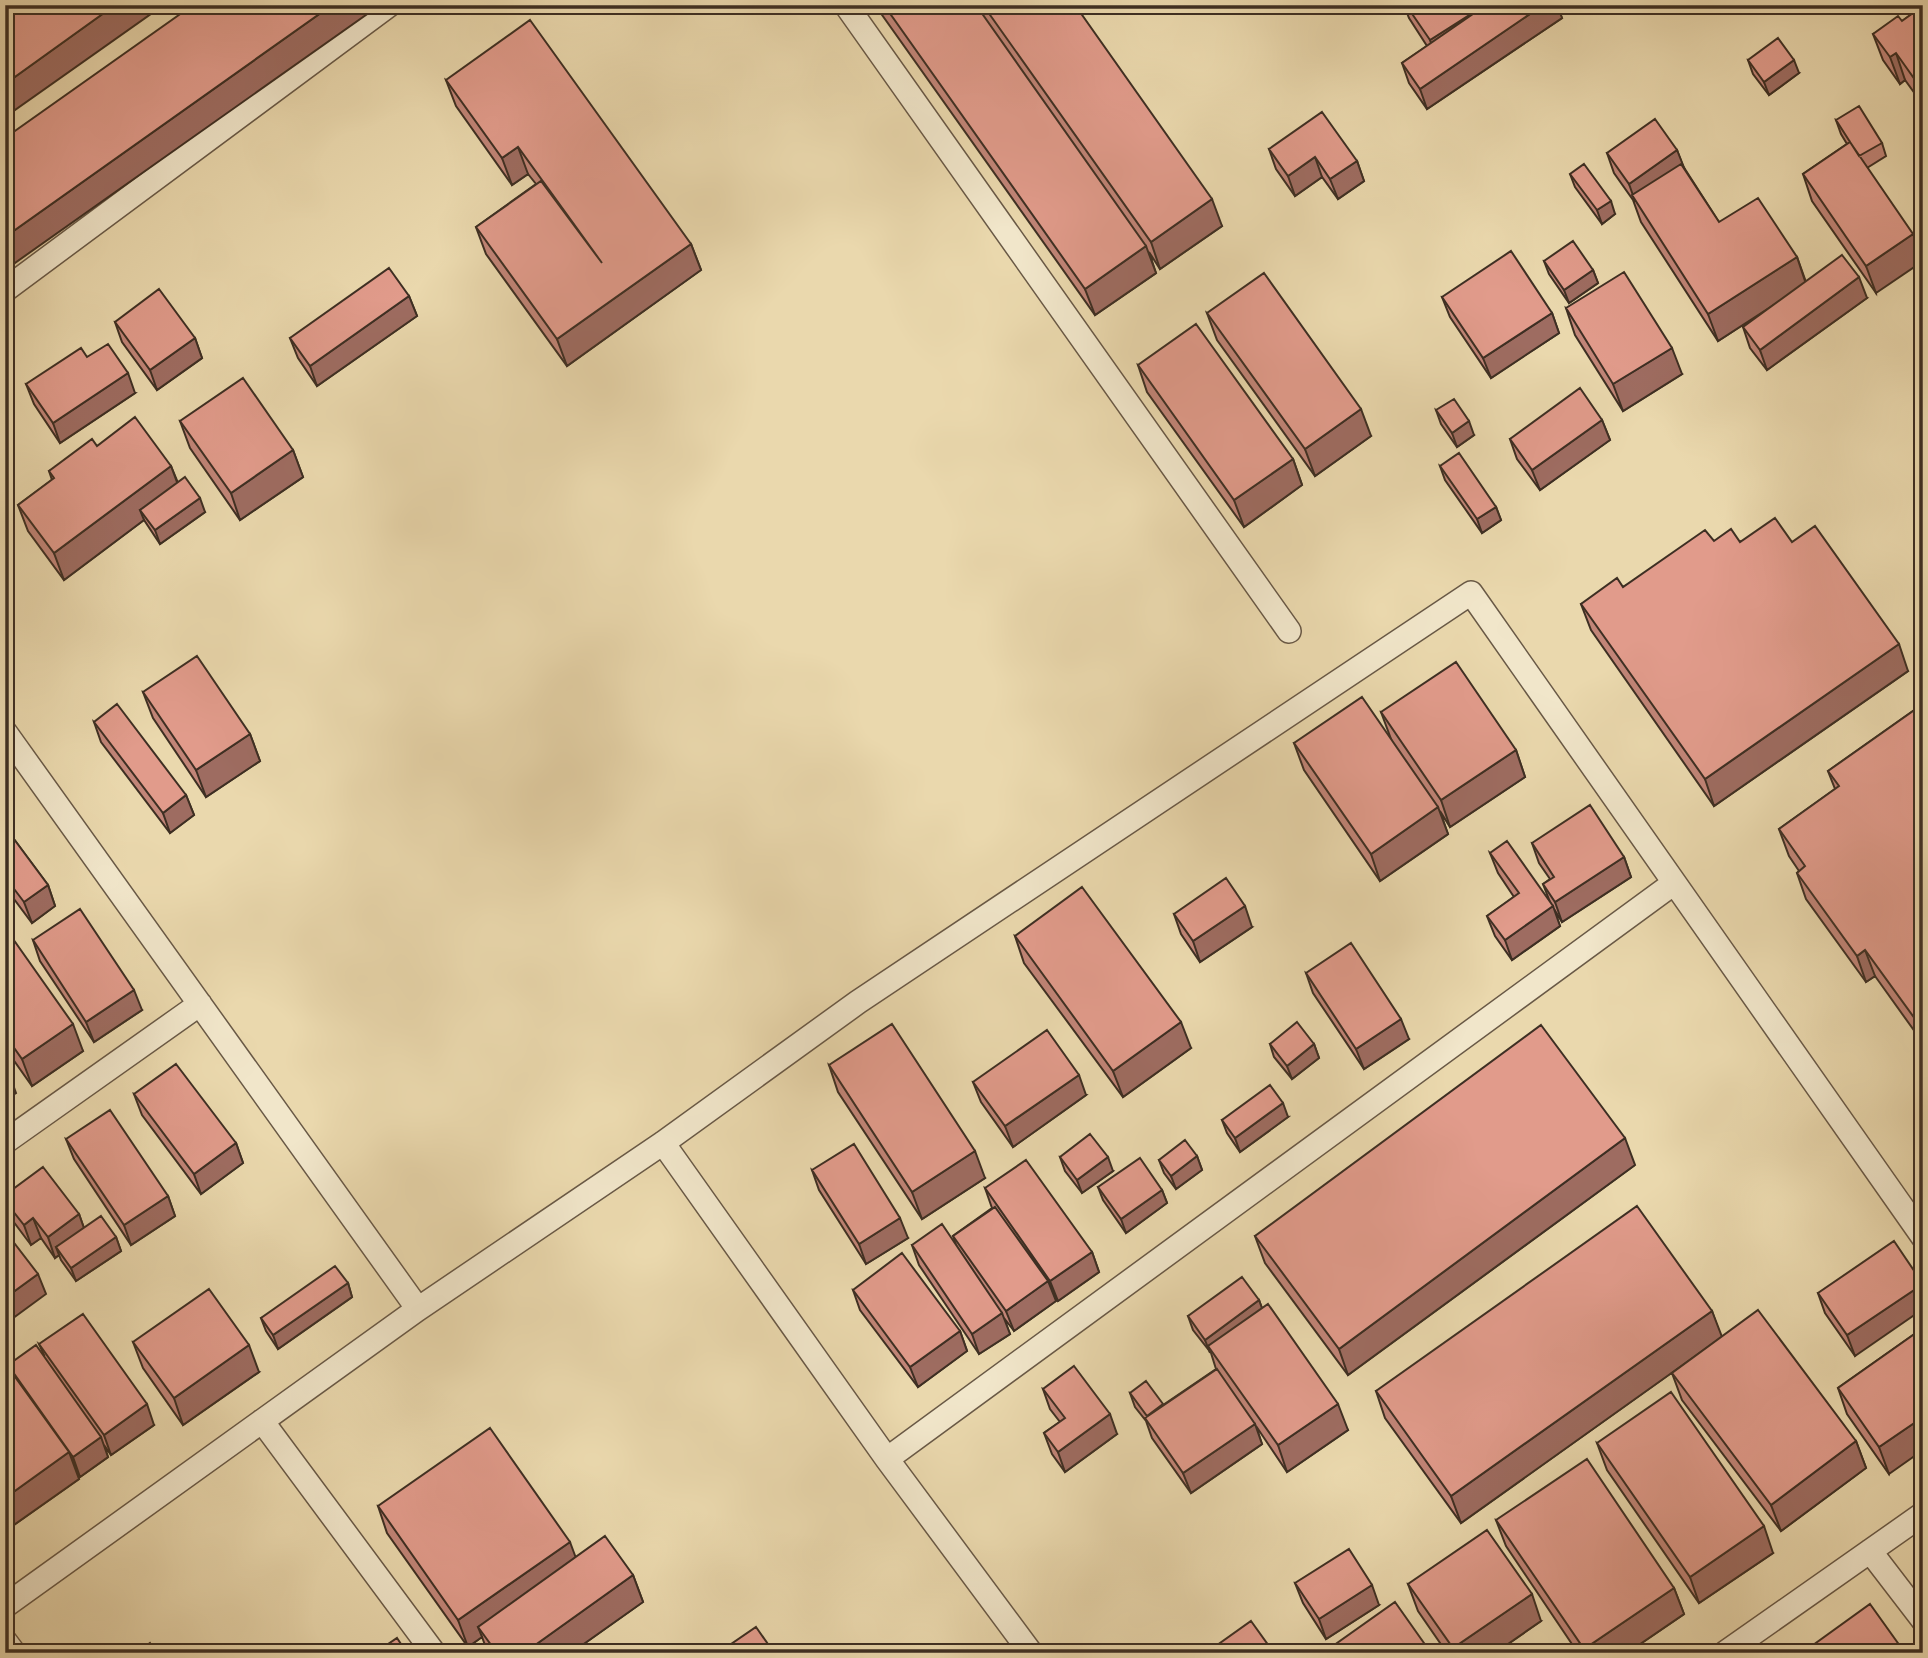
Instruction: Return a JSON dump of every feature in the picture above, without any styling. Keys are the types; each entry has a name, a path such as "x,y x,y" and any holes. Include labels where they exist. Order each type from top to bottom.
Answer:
{"street":[{"path":"5,290 389,5"},
{"path":"846,5 1289,631"},
{"path":"5,1605 418,1309 663,1143 858,1002 1471,593 1923,1237"},
{"path":"5,732 13,759 200,1004 418,1309"},
{"path":"887,1459 1674,883"},
{"path":"5,1142 200,1004"},
{"path":"663,1143 887,1459 1031,1653"},
{"path":"261,1422 434,1653"},
{"path":"1725,1653 1923,1514"},
{"path":"1870,1550 1923,1620"},
{"path":"5,1642 14,1653"}],"building":[{"path":"115,5 5,84 5,7"},
{"path":"193,5 332,5 5,237 5,138"},
{"path":"884,5 976,5 1146,246 1085,289"},
{"path":"983,5 1075,5 1212,199 1151,242"},
{"path":"1406,5 1485,5 1430,40"},
{"path":"1486,5 1543,5 1420,89 1402,63"},
{"path":"1923,6 1923,91 1896,53 1890,57 1873,34 1898,16 1902,21"},
{"path":"530,20 691,244 557,339 476,227 541,181 602,263 518,147 502,158 446,80"},
{"path":"1778,38 1794,60 1764,82 1748,60"},
{"path":"1859,106 1882,143 1859,156 1836,120"},
{"path":"1322,112 1357,161 1330,179 1315,157 1288,176 1269,149"},
{"path":"1655,119 1677,150 1629,184 1607,153"},
{"path":"1850,142 1913,234 1866,266 1803,174"},
{"path":"1584,164 1611,201 1597,210 1570,174"},
{"path":"1681,164 1719,222 1758,198 1797,257 1708,314 1632,195"},
{"path":"1573,241 1593,270 1564,290 1544,261"},
{"path":"1511,251 1552,313 1483,358 1442,297"},
{"path":"1842,255 1859,277 1760,350 1743,327"},
{"path":"389,268 409,296 310,366 290,338"},
{"path":"1624,272 1672,348 1613,384 1566,308"},
{"path":"1264,273 1361,409 1305,449 1207,313"},
{"path":"159,289 195,338 150,370 115,322"},
{"path":"1196,324 1293,459 1234,500 1138,365"},
{"path":"108,344 128,373 53,423 26,384 81,348 87,357"},
{"path":"243,378 293,450 231,493 180,421"},
{"path":"1580,388 1602,420 1532,470 1510,439"},
{"path":"1454,399 1469,421 1452,433 1436,410"},
{"path":"135,417 171,466 54,553 18,505 54,478 49,471 92,439 97,446"},
{"path":"1459,453 1496,507 1477,519 1440,466"},
{"path":"185,477 200,498 155,530 140,510"},
{"path":"1775,518 1792,542 1815,526 1899,644 1705,779 1581,604 1617,578 1623,587 1705,530 1714,541 1731,529 1740,542"},
{"path":"197,656 250,734 196,770 143,692"},
{"path":"1456,662 1516,750 1441,800 1381,712"},
{"path":"1362,697 1438,807 1371,854 1294,743"},
{"path":"117,704 186,795 163,813 94,722"},
{"path":"1923,704 1923,1019 1918,1023 1865,950 1857,956 1797,873 1805,866 1779,829 1839,786 1828,771"},
{"path":"1590,805 1624,857 1555,902 1543,884 1554,877 1532,843"},
{"path":"5,827 48,885 24,902 5,877"},
{"path":"1507,841 1553,906 1505,940 1487,916 1519,893 1490,853"},
{"path":"1226,878 1245,906 1193,941 1174,914"},
{"path":"1082,887 1181,1022 1113,1071 1015,936"},
{"path":"80,909 134,990 86,1022 33,940"},
{"path":"6,929 73,1024 22,1059 5,1035"},
{"path":"1351,943 1401,1019 1356,1049 1306,973"},
{"path":"1297,1022 1314,1044 1287,1066 1270,1044"},
{"path":"892,1024 975,1151 912,1192 829,1065"},
{"path":"1541,1025 1625,1138 1339,1349 1255,1236"},
{"path":"1047,1030 1079,1075 1005,1126 973,1082"},
{"path":"176,1064 236,1143 194,1174 134,1094"},
{"path":"5,1071 11,1079 5,1083"},
{"path":"1270,1085 1283,1103 1235,1138 1222,1120"},
{"path":"110,1110 168,1196 124,1225 66,1139"},
{"path":"1090,1134 1108,1157 1077,1180 1060,1157"},
{"path":"1185,1140 1197,1156 1171,1176 1159,1160"},
{"path":"854,1144 900,1218 859,1244 812,1170"},
{"path":"1140,1158 1162,1190 1121,1219 1098,1187"},
{"path":"1026,1160 1092,1252 1050,1281 985,1188"},
{"path":"43,1167 79,1214 48,1237 33,1218 24,1225 5,1201 5,1195"},
{"path":"1637,1206 1712,1311 1451,1496 1376,1391"},
{"path":"995,1207 1048,1281 1006,1311 953,1236"},
{"path":"101,1216 116,1237 71,1268 56,1247"},
{"path":"942,1224 1002,1313 972,1334 912,1245"},
{"path":"5,1231 38,1274 5,1298"},
{"path":"1894,1241 1923,1284 1847,1335 1818,1293"},
{"path":"902,1253 960,1331 910,1367 853,1290"},
{"path":"335,1266 348,1283 273,1335 261,1318"},
{"path":"1242,1277 1259,1300 1205,1340 1188,1316"},
{"path":"209,1289 249,1345 174,1398 133,1342"},
{"path":"1268,1304 1338,1404 1278,1445 1208,1346"},
{"path":"1758,1310 1856,1441 1771,1505 1672,1373"},
{"path":"83,1314 147,1404 104,1435 39,1344"},
{"path":"1923,1328 1923,1417 1879,1447 1838,1388"},
{"path":"36,1345 101,1437 73,1457 8,1365"},
{"path":"5,1363 69,1452 5,1498"},
{"path":"1074,1366 1110,1414 1058,1452 1044,1433 1065,1418 1043,1389"},
{"path":"1217,1369 1255,1424 1183,1473 1145,1418"},
{"path":"1146,1381 1163,1404 1147,1416 1130,1393"},
{"path":"1671,1392 1764,1526 1690,1577 1597,1443"},
{"path":"490,1428 570,1542 458,1620 378,1506"},
{"path":"1587,1459 1674,1588 1584,1649 1496,1520"},
{"path":"1487,1530 1532,1594 1453,1648 1408,1584"},
{"path":"605,1536 633,1575 524,1653 497,1653 478,1627"},
{"path":"1349,1549 1372,1585 1319,1619 1295,1583"},
{"path":"1395,1602 1431,1653 1323,1653"},
{"path":"1870,1604 1905,1653 1802,1653"},
{"path":"1251,1621 1274,1653 1206,1653"},
{"path":"756,1627 770,1647 761,1653 718,1653"},
{"path":"397,1638 407,1653 375,1653"},
{"path":"150,1643 157,1653 137,1653"}]}
